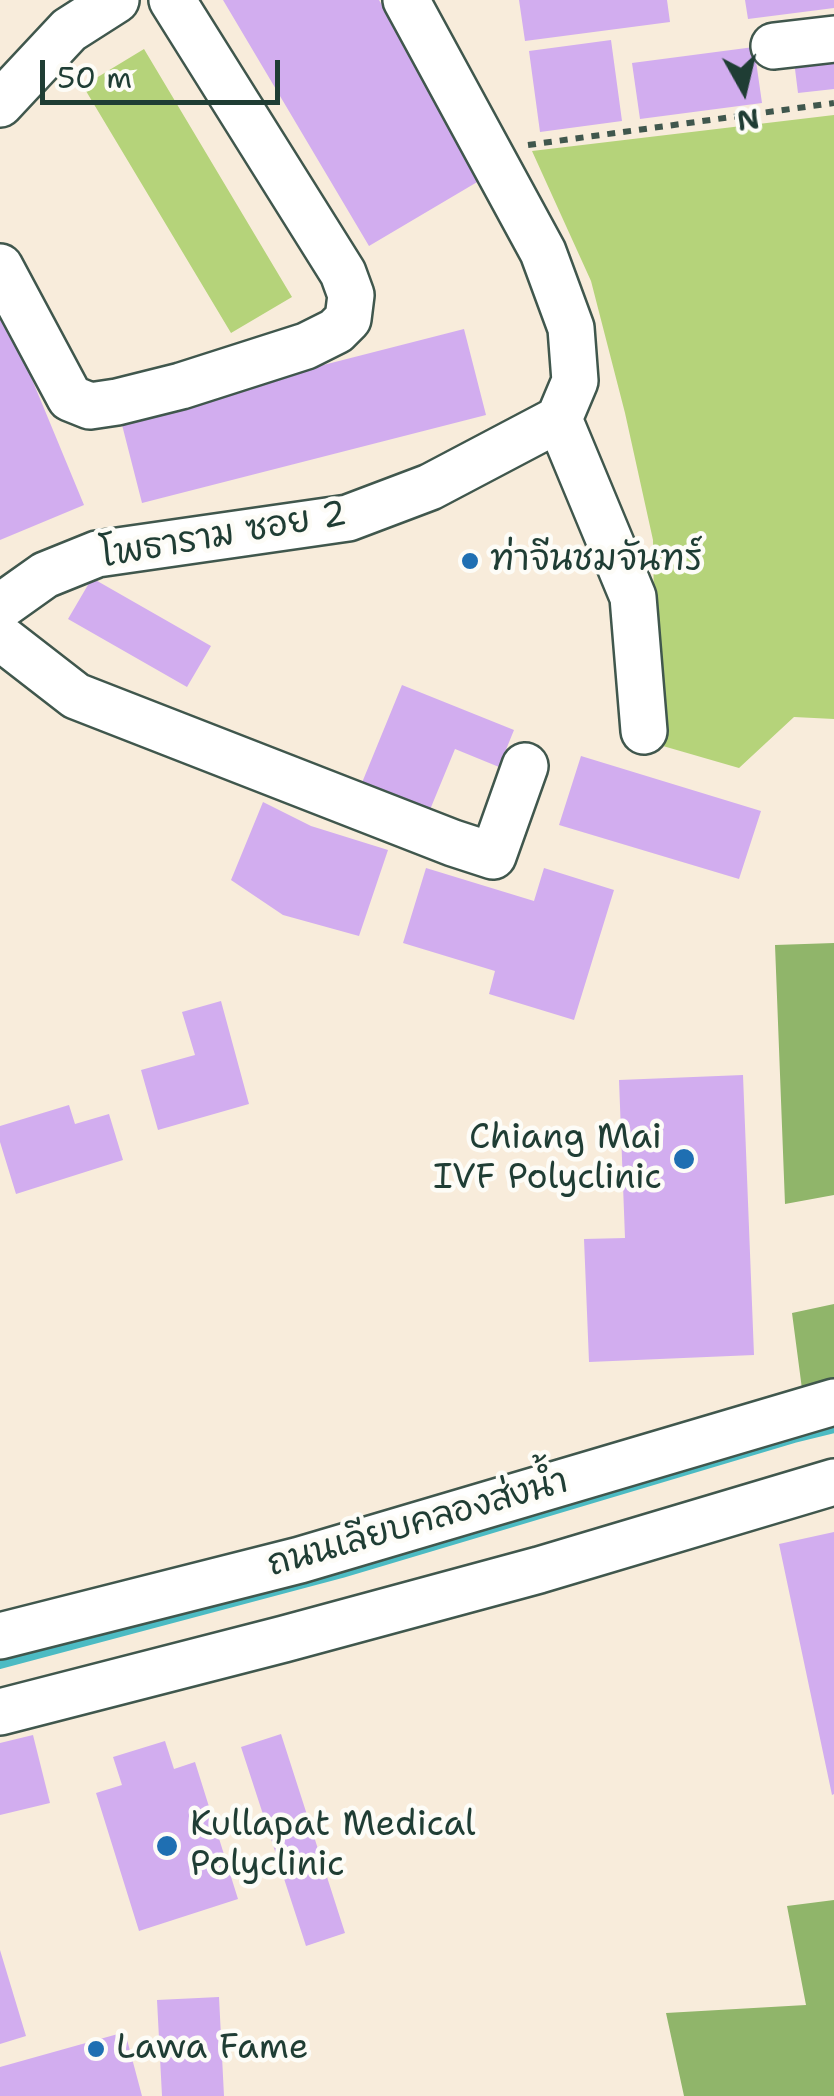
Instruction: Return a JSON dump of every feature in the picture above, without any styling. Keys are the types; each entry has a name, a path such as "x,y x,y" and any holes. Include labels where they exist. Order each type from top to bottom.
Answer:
{"street":[{"path":"0,104 69,30 116,0"},
{"path":"0,267 70,398 90,406 180,386 306,346 336,331 348,319 351,294 343,273 172,0"},
{"path":"406,0 543,252 571,328 575,381 560,419 633,596 644,731"},
{"path":"774,46 834,39"},
{"name":"โพธาราม ซอย 2","path":"0,606 45,575 97,554 348,518 430,487 560,419"},
{"path":"0,637 76,696 453,843 496,871 525,766"},
{"name":"ถนนเลียบคลองส่งน้ำ","path":"0,1636 300,1560 834,1402"},
{"path":"0,1712 539,1570 834,1482"}],"path":[{"path":"488,151 834,102"}],"green space":[{"path":"144,49 292,297 231,333 83,86"},
{"path":"834,115 834,719 794,717 739,768 656,744 653,540 591,281 532,151"},
{"path":"834,943 834,1195 785,1204 775,945"},
{"path":"834,1304 834,1382 802,1389 792,1313"},
{"path":"834,1900 834,2096 684,2096 666,2013 806,2005 787,1906"}],"building":[{"path":"223,0 379,0 484,178 369,246"},
{"path":"519,0 667,0 670,22 525,41"},
{"path":"745,0 834,0 834,8 748,19"},
{"path":"611,40 622,121 540,132 529,51"},
{"path":"754,47 762,103 640,119 632,63"},
{"path":"834,48 834,89 798,93 793,53"},
{"path":"0,302 84,505 0,540"},
{"path":"464,329 486,415 142,503 120,417"},
{"path":"92,578 211,646 187,687 68,619"},
{"path":"402,685 514,730 499,767 455,749 427,817 359,790"},
{"path":"581,756 761,811 739,879 559,825"},
{"path":"263,802 311,826 388,850 359,936 283,915 231,880"},
{"path":"426,868 534,901 544,868 614,890 574,1020 489,994 495,971 403,943"},
{"path":"221,1001 249,1104 158,1130 141,1070 195,1055 182,1012"},
{"name":"Chiang Mai IVF Polyclinic","path":"743,1075 754,1355 589,1362 584,1239 625,1238 619,1080"},
{"path":"69,1105 75,1124 109,1114 123,1160 16,1194 0,1142 0,1126"},
{"path":"834,1532 834,1794 832,1795 779,1544"},
{"path":"281,1734 345,1933 306,1946 241,1747"},
{"path":"33,1735 50,1803 0,1815 0,1743"},
{"name":"Kullapat Medical Polyclinic","path":"165,1741 174,1769 195,1762 238,1899 139,1931 96,1793 122,1785 113,1757"},
{"path":"0,1950 26,2036 0,2044"},
{"path":"219,1997 224,2096 162,2096 157,2000"},
{"name":"Lawa Fame","path":"125,2032 142,2096 0,2096 0,2067"}],"waterway":[{"path":"0,1664 342,1573 834,1428"}],"place":[{"name":"ท่าจีนชมจันทร์","path":"470,561"},
{"name":"Chiang Mai IVF Polyclinic","path":"684,1159"},
{"name":"Kullapat Medical Polyclinic","path":"167,1846"},
{"name":"Lawa Fame","path":"96,2049"}]}
